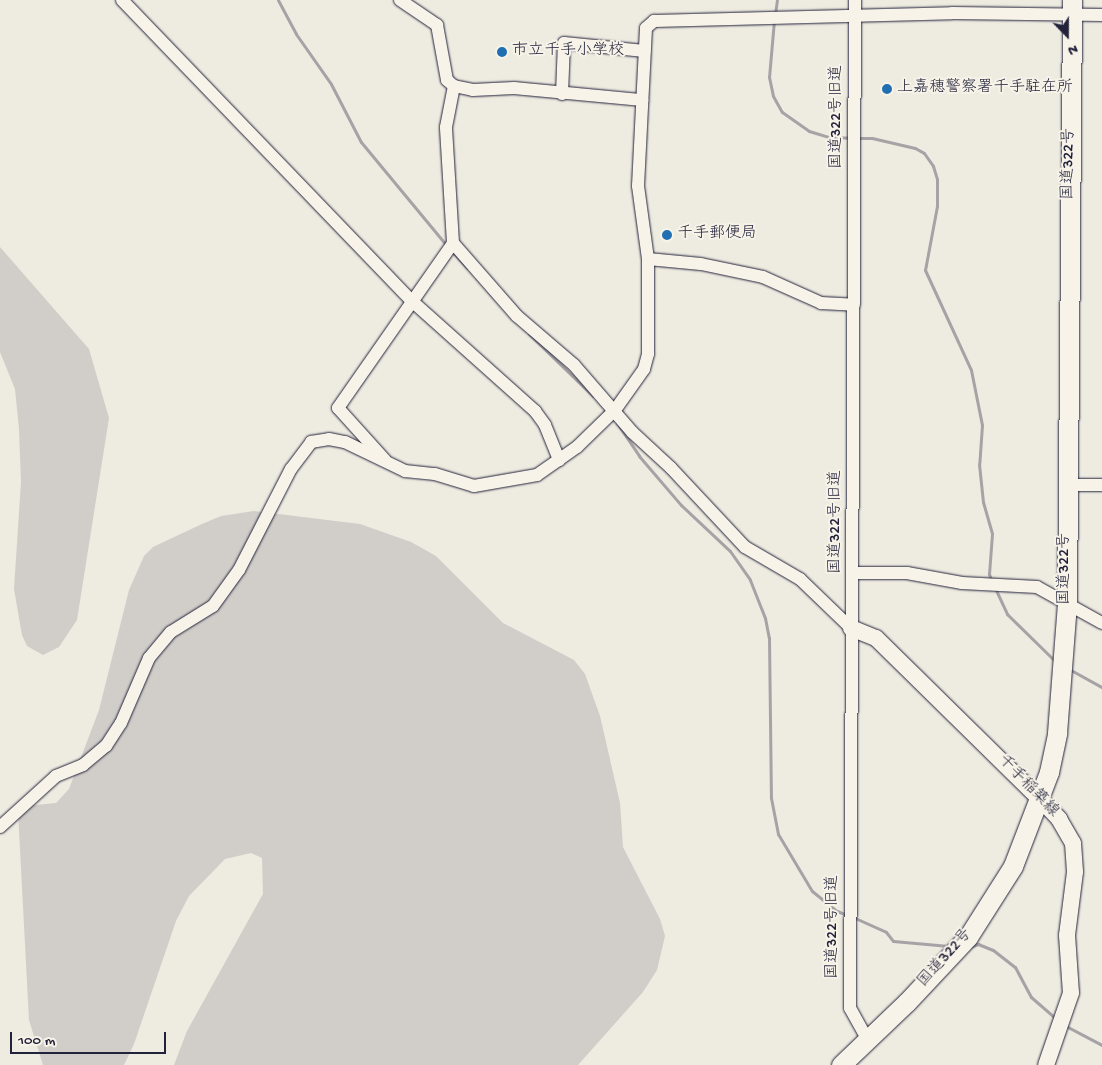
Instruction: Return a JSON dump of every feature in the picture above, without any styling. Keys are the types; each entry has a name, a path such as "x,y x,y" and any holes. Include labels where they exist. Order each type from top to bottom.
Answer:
{"highway":[{"name":"国道322号","path":"841,1065 947,961 968,937 1013,866 1040,799 1057,733 1067,602 1072,7"}],"main road":[{"name":"千手稲築線","path":"851,628 876,638 1040,799 1059,819 1072,842 1075,872 1067,935 1071,993 1046,1065"}],"street":[{"path":"122,0 413,302 535,411 545,425 559,460"},
{"path":"400,0 416,14 437,25 447,80 454,86 473,90 514,88 642,100"},
{"name":"国道322号旧道","path":"855,0 850,1008 867,1040"},
{"path":"0,827 56,776 83,765 106,746 121,723 149,658 171,632 213,606 239,570 291,469 311,442 329,439 345,442 405,471 435,474 474,486 537,475 559,460 615,410 644,369 648,354 648,260 638,186 646,28 654,21 855,17 1072,7 1102,15"},
{"path":"562,94 564,43 645,51"},
{"path":"385,460 338,408 453,243 446,127 454,86"},
{"path":"453,243 517,316 574,365 615,410 632,432 671,468 746,547 800,579 851,628"},
{"path":"648,260 701,264 763,277 821,304 854,305"},
{"path":"1067,485 1102,485"},
{"path":"853,573 907,573 962,583 1037,587 1102,623"}],"shaded area":[{"path":"0,247 89,349 109,418 77,620 59,647 43,655 27,646 22,635 14,589 21,482 19,429 15,389 0,352"},
{"path":"254,511 360,524 411,542 436,556 503,623 574,660 585,674 600,716 620,803 623,847 660,919 665,936 657,970 643,992 578,1065 174,1065 187,1031 263,894 262,858 251,853 225,859 189,896 176,921 134,1044 124,1065 43,1065 29,1020 18,811 25,806 56,803 69,789 99,710 129,590 144,556 153,547 221,516"}],"waterway":[{"path":"278,0 296,34 331,84 361,142 447,246"},
{"path":"775,14 777,0"},
{"path":"774,20 769,77 773,96 782,112 809,131 829,137 852,138"},
{"path":"858,138 872,138 915,148 924,153 933,166 937,179 937,206 925,270 971,370 982,425 979,464 983,502 992,534 989,574 992,582"},
{"path":"451,250 467,268"},
{"path":"529,334 593,396"},
{"path":"617,423 639,456 681,505 730,551 750,580 765,618 769,638 771,798 778,834 812,891 837,911 847,915"},
{"path":"995,588 1007,614 1057,663"},
{"path":"1069,669 1102,687"},
{"path":"855,918 886,932 893,941 949,946"},
{"path":"970,947 978,944 993,950 1015,967 1031,997 1057,1020"},
{"path":"1064,1025 1102,1045"}],"place":[{"name":"市立千手小学校","path":"502,52"},
{"name":"上嘉穂警察署千手駐在所","path":"887,89"},
{"name":"千手郵便局","path":"667,235"}]}
